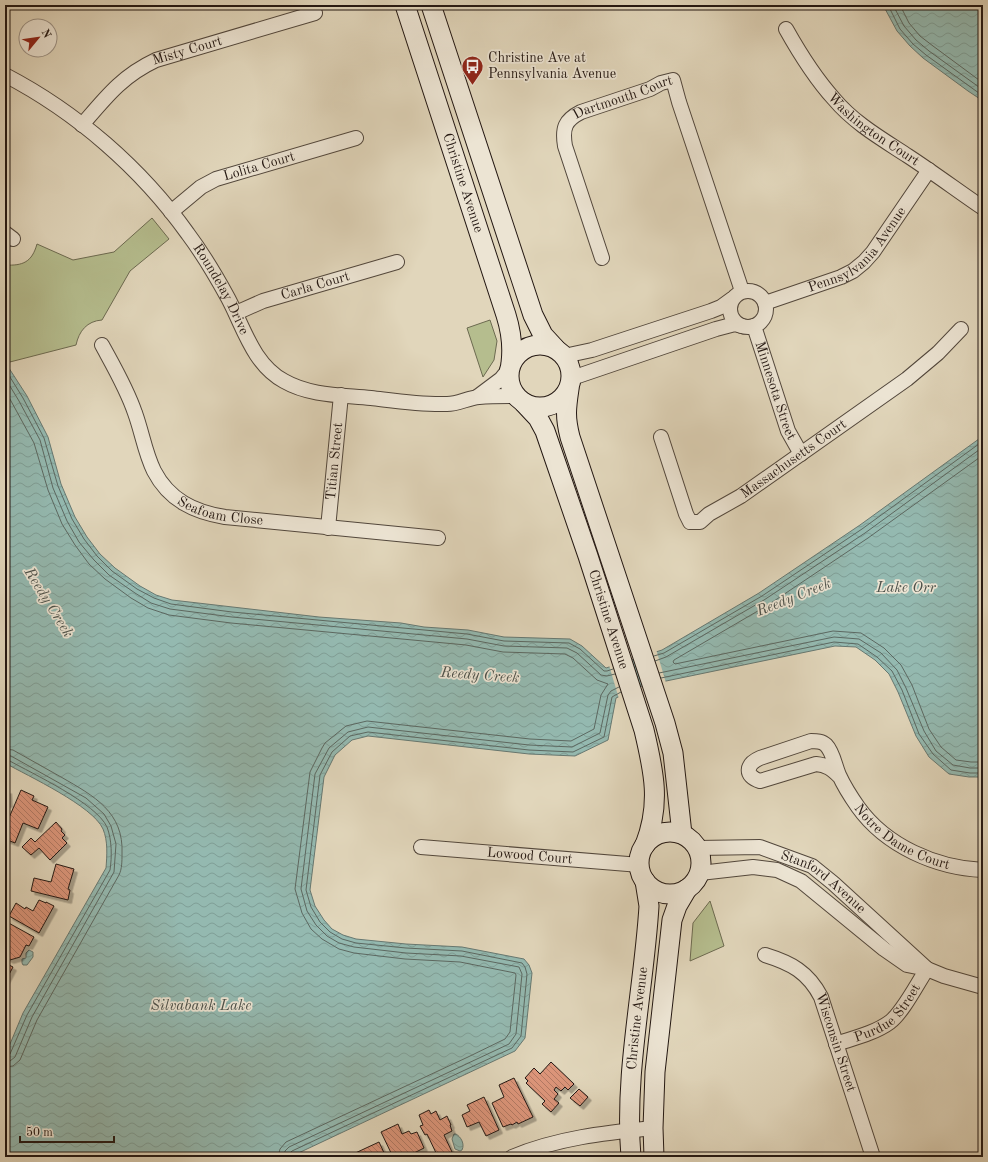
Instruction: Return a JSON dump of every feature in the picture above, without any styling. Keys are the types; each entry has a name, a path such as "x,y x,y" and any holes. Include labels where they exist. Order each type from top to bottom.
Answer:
{"main road":[{"name":"Christine Avenue","path":"405,5 506,315 513,352 510,366"},
{"name":"Christine Avenue","path":"431,5 533,315 543,335 560,352"},
{"path":"535,345 545,345 560,352 571,370 570,383 563,398 555,404 545,408 534,407 519,399 511,388 509,378 510,366 517,355 525,348 535,345"},
{"name":"Christine Avenue","path":"570,383 566,413 570,437 655,692 673,753 682,834"},
{"name":"Christine Avenue","path":"519,399 538,418 545,430 634,699 651,760 655,799 652,829 645,845"},
{"path":"672,832 682,834 691,840 698,848 701,856 700,873 696,881 687,889 673,894 662,893 653,888 642,873 641,855 645,845 652,838 662,833 672,832"},
{"name":"Christine Avenue","path":"631,1157 631,1080 648,912 642,873"},
{"name":"Christine Avenue","path":"654,1157 652,1128 656,1072 672,920 677,906 687,889"}],"street":[{"name":"Misty Court","path":"82,125 112,90 124,79 140,68 156,60 315,13"},
{"name":"Washington Court","path":"786,29 816,78 834,100 856,120 880,139 929,170 983,208"},
{"name":"Roundelay Drive","path":"5,74 38,94 82,125 124,160 171,212 188,234 218,280 236,313 250,345 261,362 271,373 284,382 318,393 429,404 449,404 477,397 519,399"},
{"name":"Dartmouth Court","path":"602,258 565,146 563,136 565,125 572,117 581,112 673,80 737,295"},
{"name":"Lolita Court","path":"171,212 201,187 216,179 356,138"},
{"name":"Pennsylvania Avenue","path":"765,303 841,277 853,271 864,262 881,241 929,170"},
{"name":"Carla Court","path":"236,313 263,301 397,262"},
{"path":"560,352 592,350 711,311 721,307 737,295 748,290 758,294 765,303 765,314 763,319 748,326 735,324 716,329 605,365 570,383"},
{"path":"737,295 730,309 731,315 737,323 748,326"},
{"name":"Minnesota Street","path":"748,326 788,431 801,454"},
{"name":"Massachusetts Court","path":"661,437 683,507 690,522 700,522 709,514 746,493 907,379 938,353 961,329"},
{"name":"Seafoam Close","path":"102,345 128,395 135,412 153,470 166,489 196,511 207,514 328,528 438,538"},
{"name":"Roundelay Drive","path":"477,397 501,379 510,366"},
{"name":"Titian Street","path":"328,528 341,395"},
{"name":"Notre Dame Court","path":"839,774 824,765 816,764 760,781 754,779 750,774 749,769 755,760 811,741 818,741 827,746 839,774 859,808 881,830 909,850 925,858 969,869 983,870"},
{"name":"Lowood Court","path":"421,847 642,873"},
{"name":"Stanford Avenue","path":"698,848 760,847 812,866 833,883 927,969"},
{"name":"Stanford Avenue","path":"700,873 753,867 777,870 800,881 884,949 907,965 927,969 944,976 983,987"},
{"name":"Wisconsin Street","path":"764,955 783,961 802,972 814,985 821,997 873,1157"},
{"name":"Purdue Street","path":"836,1044 876,1030 891,1022 902,1009 927,969"},
{"path":"512,1157 530,1149 565,1139 652,1128"}],"green space":[{"path":"152,218 169,239 130,271 102,320 92,322 84,328 79,335 76,345 6,363 5,362 5,265 17,265 26,262 32,255 37,244 73,260 114,252"},
{"path":"490,320 497,341 494,360 483,377 467,328"},
{"path":"710,901 724,946 690,961 693,923"}],"water":[{"path":"883,5 983,5 983,101 923,58 910,46 897,31"},
{"name":"Silvabank Lake","path":"5,362 27,396 48,437 61,484 75,517 87,537 100,554 115,568 140,586 156,595 172,600 319,617 468,630 504,637 570,639 582,646 606,668 662,650 759,593 860,525 983,436 983,777 969,777 949,774 929,757 916,736 889,674 875,660 856,647 835,646 642,686 616,698 608,740 575,756 529,754 368,736 352,740 335,755 324,777 310,890 315,906 332,929 343,935 356,939 406,944 462,947 524,959 529,965 532,973 525,1038 515,1051 290,1157 5,1157 5,1056 23,1013 106,868 107,853 106,838 103,829 97,820 87,811 59,792 5,763"},
{"path":"29,950 33,952 33,957 27,965 23,965 22,959 26,958 26,953"},
{"path":"454,1134 458,1135 462,1141 463,1148 460,1151 455,1149 452,1139"}],"pier":[{"path":"656,649 666,683 646,687 635,656"},
{"path":"629,658 640,689 619,699 609,665"}],"building":[{"path":"8,790 9,804 5,804 5,791"},
{"path":"21,790 34,796 32,800 48,807 38,829 23,823 15,843 5,839 5,827"},
{"path":"56,822 65,835 62,838 67,843 50,860 39,848 31,855 22,847 31,838 35,842"},
{"path":"56,864 74,869 68,889 70,890 68,900 31,891 34,878 51,882"},
{"path":"39,900 54,906 39,933 9,916 16,903 25,909 26,907 33,911"},
{"path":"5,921 34,937 29,946 26,945 20,957 10,960 5,957"},
{"path":"5,963 13,967 5,982"},
{"path":"551,1062 574,1084 568,1090 565,1087 561,1091 556,1087 554,1090 558,1094 554,1099 559,1103 551,1112 542,1104 545,1101 526,1083 528,1081 525,1078 534,1068 540,1074"},
{"path":"514,1078 533,1117 518,1124 517,1122 503,1127 492,1103 504,1097 499,1085"},
{"path":"579,1089 588,1097 580,1106 570,1098"},
{"path":"484,1097 499,1130 486,1136 479,1122 467,1127 462,1115 470,1111 467,1105"},
{"path":"429,1110 431,1114 436,1111 440,1120 447,1116 451,1125 452,1131 444,1135 452,1152 441,1157 438,1157 427,1134 425,1135 420,1126 423,1125 419,1115"},
{"path":"398,1124 402,1134 409,1131 411,1134 417,1132 424,1148 412,1154 413,1157 393,1157 381,1132"},
{"path":"379,1142 386,1157 352,1157 351,1155"}],"place":[{"name":"Christine Ave at Pennsylvania Avenue","path":"473,86"}],"water label":[{"name":"Lake Orr","path":"906,588"},
{"name":"Reedy Creek","path":"794,598"},
{"name":"Reedy Creek","path":"48,603"},
{"name":"Reedy Creek","path":"480,676"}]}
